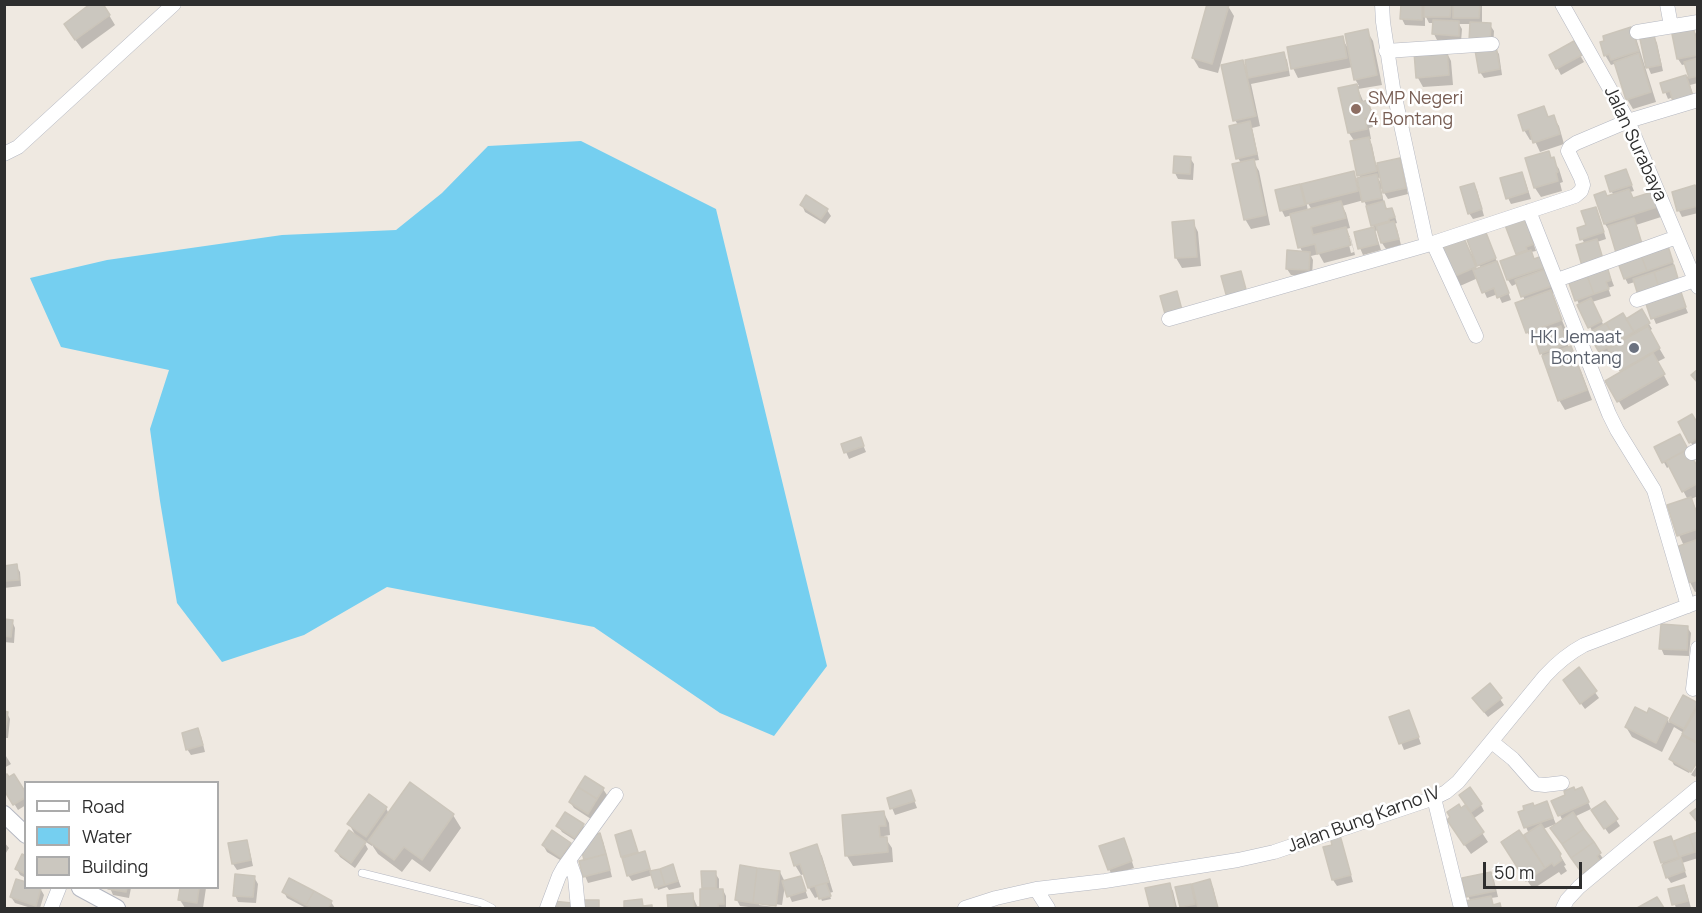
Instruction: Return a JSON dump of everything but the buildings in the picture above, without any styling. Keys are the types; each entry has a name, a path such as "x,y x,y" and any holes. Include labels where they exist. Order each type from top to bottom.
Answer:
{"street":[{"path":"4,154 18,147 174,4"},
{"path":"1382,4 1386,51 1393,88 1430,244 1476,336"},
{"name":"Jalan Surabaya","path":"1562,4 1628,121 1697,282"},
{"path":"1667,4 1671,26"},
{"path":"1637,32 1698,22"},
{"path":"1386,51 1492,44"},
{"path":"1169,319 1430,244 1575,196 1581,191 1583,185 1568,151 1570,147 1628,121 1698,100"},
{"path":"1529,210 1613,422 1654,489 1693,604"},
{"path":"1557,280 1677,237"},
{"path":"1637,300 1697,282"},
{"name":"Jalan Bung Karno IV","path":"965,909 996,898 1036,889 1105,881 1239,860 1274,852 1434,798 1458,782 1545,676 1571,652 1693,604"},
{"path":"1693,689 1698,648"},
{"path":"1492,742 1514,759 1535,784 1562,783"},
{"path":"1563,909 1567,900 1580,887 1698,788"},
{"path":"547,909 559,876 616,795"},
{"path":"1434,798 1461,909"},
{"path":"4,814 24,833"},
{"path":"569,860 575,877 578,909"},
{"path":"51,909 59,889"},
{"path":"82,889 117,909"},
{"path":"1036,889 1048,909"}],"lane":[{"path":"362,873 482,903 492,909"}],"water":[{"path":"581,141 716,209 827,666 774,736 720,713 594,627 387,587 304,635 222,662 177,603 150,429 169,370 61,347 30,278 107,260 282,235 396,230 442,193 488,146"}],"place":[{"name":"SMP Negeri 4 Bontang","path":"1356,109"},
{"name":"HKI Jemaat Bontang","path":"1634,348"}]}
